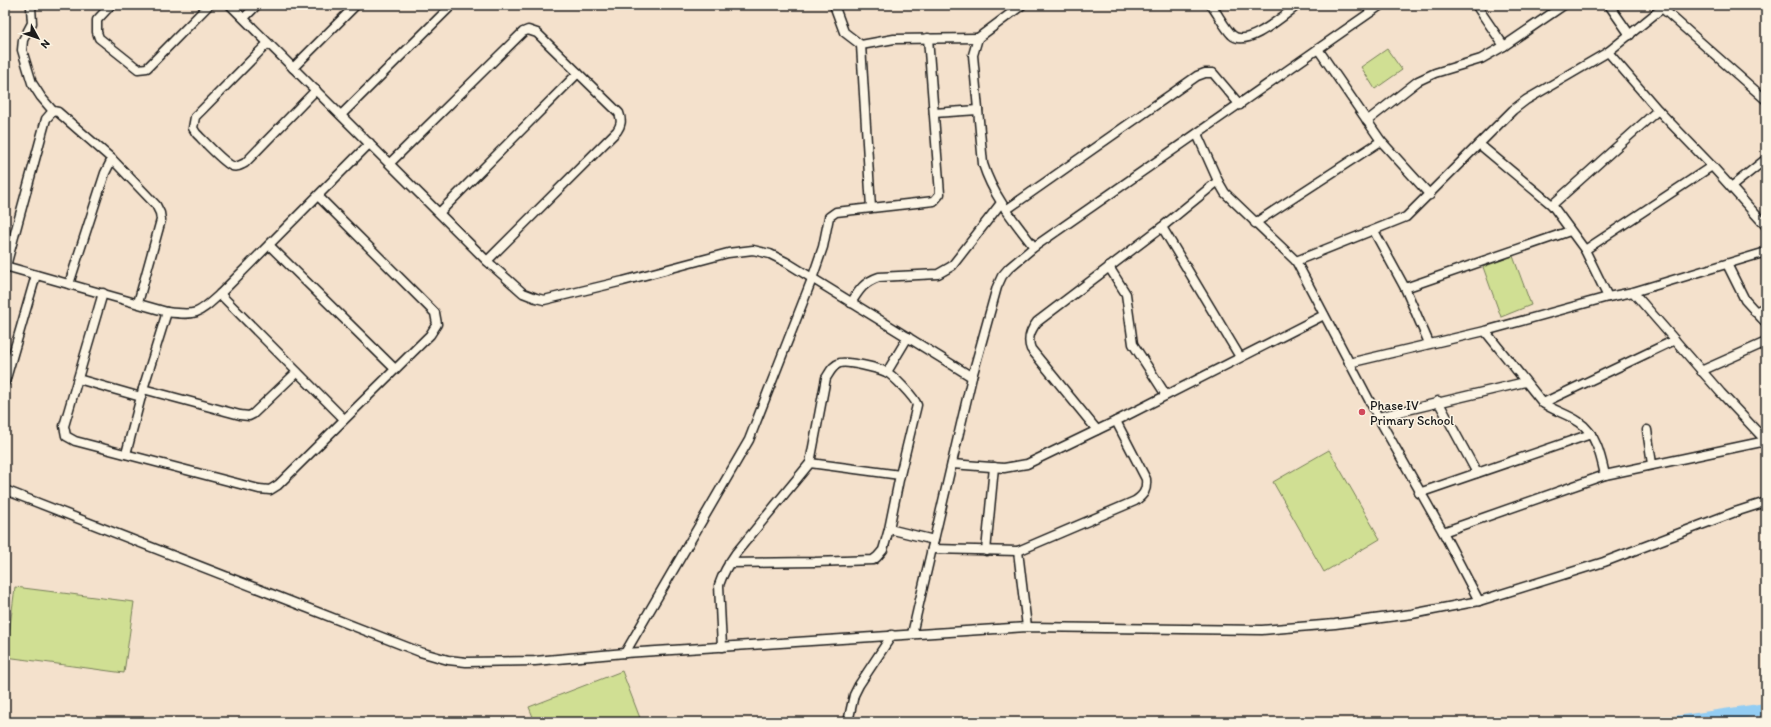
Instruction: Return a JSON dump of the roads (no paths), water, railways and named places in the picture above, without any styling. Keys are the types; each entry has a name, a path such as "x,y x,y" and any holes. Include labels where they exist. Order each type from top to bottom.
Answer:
{"street":[{"path":"111,5 97,20 97,32 99,38 138,69 147,68 209,5"},
{"path":"230,5 488,261 523,293 544,300 623,282 728,253 753,250 770,254 780,259 972,377"},
{"path":"244,18 257,5"},
{"path":"293,68 356,5"},
{"path":"341,115 452,5"},
{"path":"834,5 844,32 861,45 894,39 978,38"},
{"path":"1022,5 1012,8 978,38 973,55 983,164 987,178 1003,207 1034,247"},
{"path":"1211,5 1232,35 1243,39 1253,37 1296,5"},
{"path":"912,634 972,377 996,287 1002,276 1009,268 1034,247 1381,5"},
{"path":"1476,5 1504,46"},
{"path":"1367,121 1418,81 1435,73 1476,62 1504,46 1564,5"},
{"path":"1609,5 1630,34"},
{"path":"31,6 32,23 23,40 22,50 32,84 53,111 61,114 112,159 156,205 160,213 161,220 138,303"},
{"path":"1296,261 1406,217 1430,195 1513,110 1526,100 1608,52 1664,6 1766,100"},
{"path":"390,163 523,32 528,30 537,33 578,73 619,114 621,125 559,191 488,261"},
{"path":"625,653 749,440 812,279 823,247 828,217 836,212 934,201 940,194 928,38"},
{"path":"268,42 196,117 193,128 196,133 227,162 238,167 245,163 316,90"},
{"path":"861,45 871,208"},
{"path":"1318,49 1381,141 1430,195"},
{"path":"1608,52 1658,110 1712,166 1766,226"},
{"path":"440,212 578,73"},
{"path":"851,303 859,289 871,280 879,277 938,274 944,272 952,266 1003,207 1197,76 1205,73 1213,73 1240,104"},
{"path":"934,113 978,110"},
{"path":"1552,205 1658,110"},
{"path":"53,111 46,119 5,266 167,312 189,315 197,313 220,294 370,143"},
{"path":"1197,134 1218,181 1228,197 1296,261 1378,417 1443,532 1479,601"},
{"path":"1255,223 1381,141"},
{"path":"1479,144 1552,205 1585,250 1608,297"},
{"path":"69,284 112,159"},
{"path":"1731,187 1766,159"},
{"path":"1585,250 1712,166"},
{"path":"1097,430 1031,349 1029,343 1032,329 1037,322 1162,227 1218,181"},
{"path":"103,293 64,426 66,436 75,441 259,490 270,490 278,485 430,335 436,324 435,313 318,196"},
{"path":"1162,227 1240,356"},
{"path":"1374,231 1405,288 1429,343"},
{"path":"1405,288 1570,231"},
{"path":"269,245 395,369"},
{"path":"1349,363 1485,331 1608,297 1633,292 1766,252"},
{"path":"1727,264 1745,300 1766,323"},
{"path":"1110,267 1126,294 1133,344 1166,396"},
{"path":"5,382 8,360 36,275"},
{"path":"1443,532 1605,475 1766,441 1701,371 1633,292"},
{"path":"220,294 344,419"},
{"path":"1755,312 1766,307"},
{"path":"126,454 142,393 167,312"},
{"path":"952,464 1004,468 1027,464 1166,396 1240,356 1324,315"},
{"path":"1485,331 1543,403 1554,411 1579,422 1591,434 1601,459 1605,475"},
{"path":"887,372 908,337"},
{"path":"1543,403 1675,340"},
{"path":"1701,371 1766,342"},
{"path":"722,647 719,585 729,563 810,463 826,378 832,368 840,362 887,372 913,398 917,406 883,550 873,560 729,563"},
{"path":"78,379 249,416 257,411 297,372"},
{"path":"1378,417 1438,401 1525,382"},
{"path":"1438,401 1477,473"},
{"path":"932,550 1018,551 1135,502 1145,492 1147,485 1146,479 1116,421"},
{"path":"1647,430 1652,464"},
{"path":"1420,493 1591,434"},
{"path":"810,463 900,475"},
{"path":"986,551 994,467"},
{"path":"5,490 420,652 448,660 466,662 535,661 625,653 1027,627 1288,629 1412,614 1479,601 1604,562 1766,502"},
{"path":"889,529 934,540"},
{"path":"1018,551 1027,627"},
{"path":"848,722 854,695 859,685 892,636"}],"waterway":[{"path":"1676,722 1766,709"}],"place":[{"name":"Phase IV Primary School","path":"1362,412"}]}
